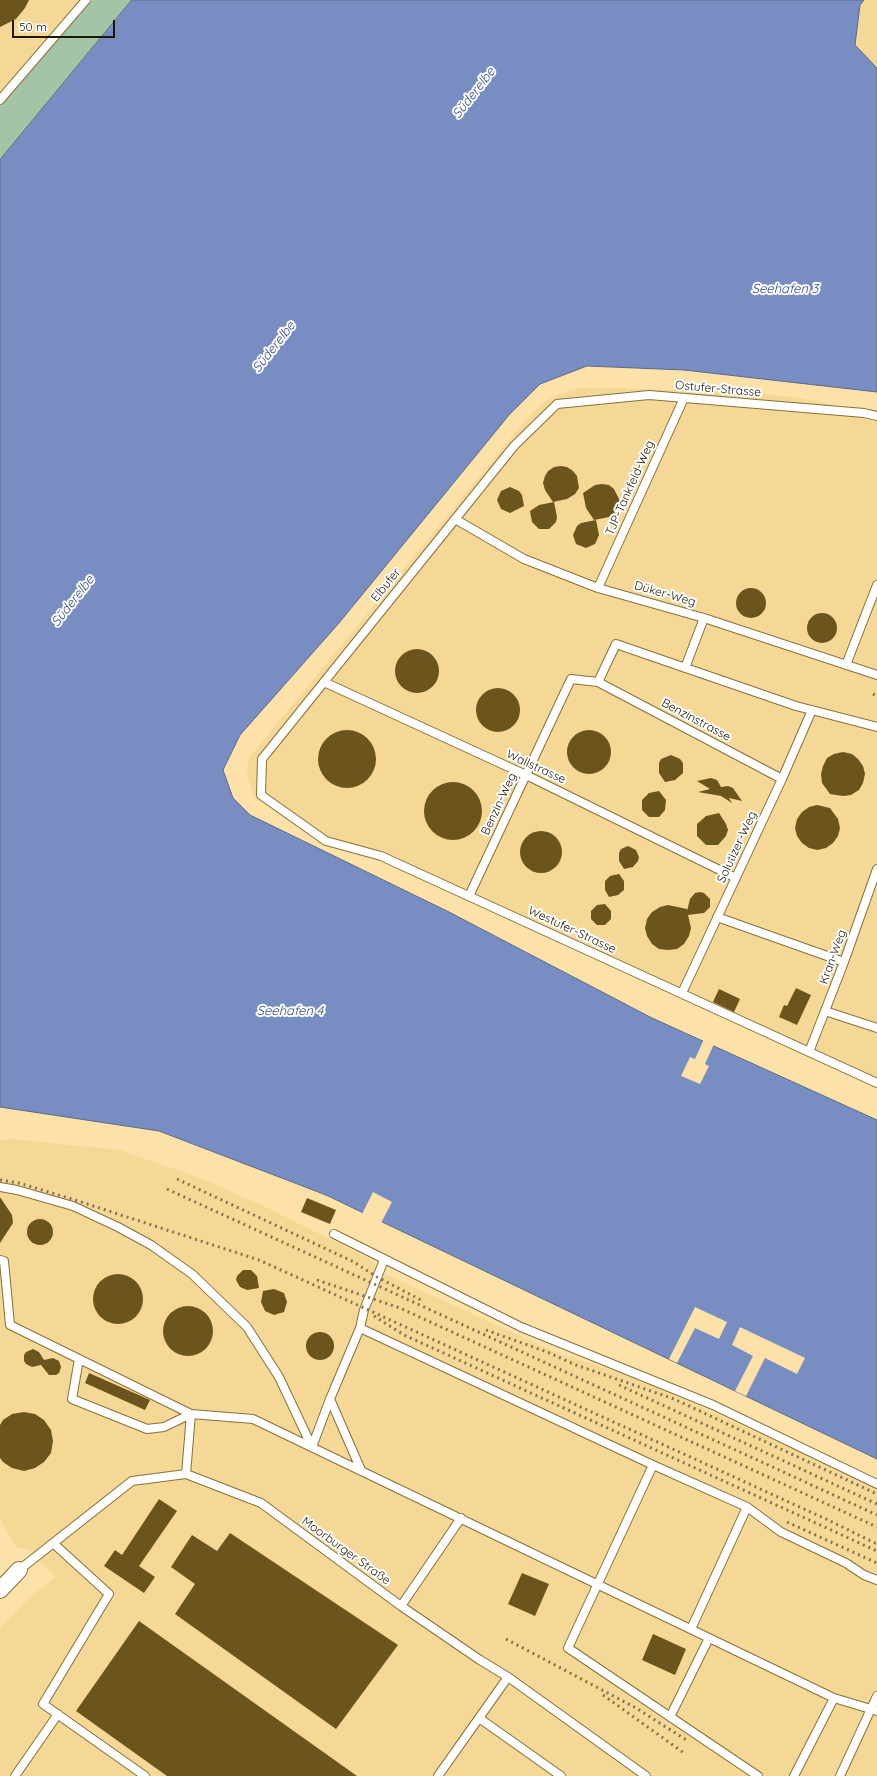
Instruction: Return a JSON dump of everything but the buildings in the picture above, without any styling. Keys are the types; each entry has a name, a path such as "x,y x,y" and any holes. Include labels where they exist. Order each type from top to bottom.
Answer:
{"street":[{"path":"0,1590 19,1570"}],"lane":[{"path":"0,100 86,0"},
{"name":"Ostufer-Strasse","path":"557,404 649,395 864,413 877,416"},
{"name":"TJP-Tankfeld-Weg","path":"598,588 684,398"},
{"name":"Elbufer","path":"261,795 262,759 514,446 557,404"},
{"name":"Düker-Weg","path":"455,519 524,559 598,588 704,618 877,675"},
{"path":"846,665 877,585"},
{"path":"685,668 704,618"},
{"path":"598,682 616,644 796,706 877,727"},
{"name":"Benzin-Weg","path":"469,896 571,679 598,682"},
{"name":"Wallstrasse","path":"324,682 526,775 736,878"},
{"name":"Benzinstrasse","path":"598,682 782,779"},
{"name":"Solutizer-Weg","path":"682,993 782,779 812,710"},
{"name":"Westufer-Strasse","path":"261,795 326,841 381,856 877,1083"},
{"name":"Kran-Weg","path":"809,1052 826,1011 877,870"},
{"path":"717,917 844,962"},
{"path":"826,1011 877,1028"},
{"path":"0,1187 17,1190 73,1206 118,1227 150,1245 192,1274 246,1327 279,1377 312,1447"},
{"path":"334,1234 521,1327 713,1405 877,1484"},
{"path":"0,1260 4,1261 10,1324 191,1414 254,1418 834,1698 874,1710"},
{"path":"312,1447 330,1398 360,1328 364,1310 384,1260"},
{"path":"360,1328 653,1465 747,1507 780,1532 846,1563 864,1575 877,1580"},
{"path":"79,1358 72,1399 147,1429 164,1427 191,1414"},
{"path":"330,1398 361,1470"},
{"path":"186,1474 191,1414"},
{"path":"653,1465 568,1648 758,1776"},
{"name":"Moorburger Straße","path":"19,1570 132,1482 186,1474 261,1503 401,1606 480,1660 508,1677 646,1776"},
{"path":"691,1629 747,1507"},
{"path":"401,1606 461,1518"},
{"path":"53,1543 109,1594 43,1704 145,1776"},
{"path":"670,1717 709,1638"},
{"path":"438,1776 508,1677"},
{"path":"840,1776 874,1710 877,1696"},
{"path":"794,1776 834,1698"},
{"path":"15,1776 58,1714"},
{"path":"479,1718 561,1776"}],"shaded area":[{"path":"0,0 92,0 0,106"},
{"path":"864,0 877,0 877,68 855,45 860,5"},
{"path":"580,388 743,392 792,397 877,413 877,1089 388,864 311,835 279,814 279,811 255,799 247,774 249,758 529,416 544,402 559,394"},
{"path":"12,1139 120,1150 203,1179 270,1209 368,1258 383,1273 553,1351 643,1381 877,1487 877,1776 0,1776 0,1628 28,1599 55,1577 29,1550 17,1548 0,1519 0,1141"}],"green space":[{"path":"92,0 132,0 0,160 0,106"}],"water":[{"path":"132,0 864,0 860,5 855,45 877,68 877,392 684,370 587,366 540,384 509,415 339,623 240,735 223,770 233,798 250,815 449,912 652,1018 877,1120 877,1459 326,1195 159,1131 0,1107 0,160"}],"pier":[{"path":"704,1039 714,1044 705,1064 709,1066 700,1084 681,1076 690,1057 695,1059"},
{"path":"373,1192 392,1202 381,1223 362,1214"},
{"path":"695,1307 727,1322 719,1339 695,1328 677,1363 669,1359"},
{"path":"740,1327 805,1358 797,1374 765,1358 746,1396 735,1391 753,1356 732,1345"}],"railway":[{"path":"873,694 877,696"},
{"path":"177,1179 354,1262 377,1277 421,1300"},
{"path":"0,1180 19,1183 75,1200 259,1260 826,1519 877,1544"},
{"path":"167,1189 877,1515"},
{"path":"317,1280 400,1308 877,1527"},
{"path":"374,1316 404,1335 877,1551"},
{"path":"486,1330 547,1352 576,1365 674,1399 877,1494"},
{"path":"619,1385 877,1504"},
{"path":"787,1522 877,1563"},
{"path":"506,1639 636,1708 688,1741"},
{"path":"603,1695 684,1753"}],"water label":[{"name":"Süderelbe","path":"474,93"},
{"name":"Seehafen 3","path":"785,289"},
{"name":"Süderelbe","path":"274,347"},
{"name":"Süderelbe","path":"73,601"},
{"name":"Seehafen 4","path":"290,1011"}]}
